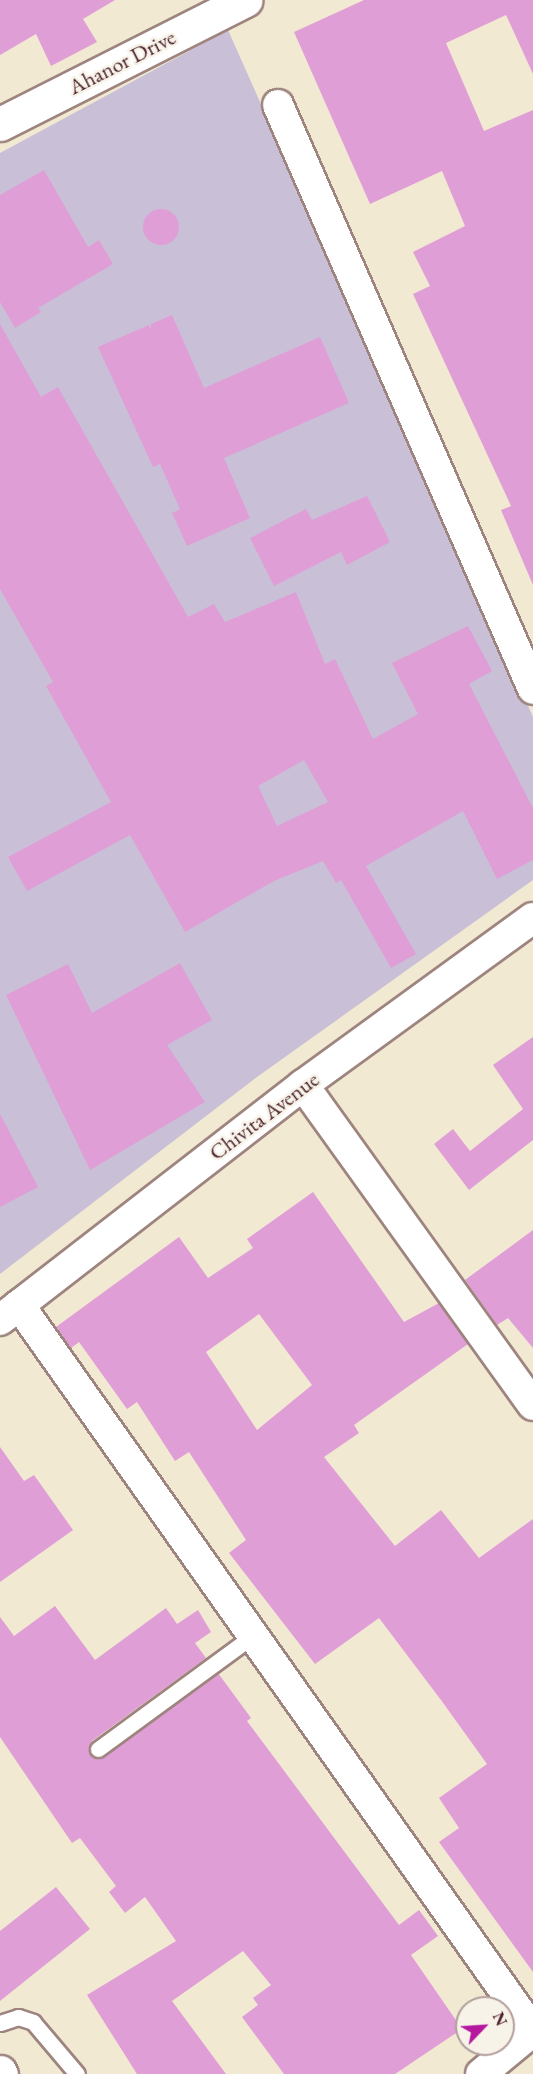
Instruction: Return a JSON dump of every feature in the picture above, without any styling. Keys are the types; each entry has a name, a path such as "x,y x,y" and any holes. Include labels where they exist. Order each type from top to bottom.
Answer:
{"street":[{"name":"Ahanor Drive","path":"0,124 245,0"},
{"path":"278,105 533,690"},
{"name":"Chivita Avenue","path":"9,1313 303,1085 533,918"},
{"path":"303,1085 533,1405"},
{"path":"9,1313 251,1637 533,2031 481,2074"}],"lane":[{"path":"98,1749 251,1637"},
{"path":"0,2022 18,2017 33,2022 76,2074"}],"shaded area":[{"path":"228,30 533,717 533,880 257,1077 0,1274 0,153"}],"building":[{"path":"0,0 115,0 83,19 97,42 51,66 36,34 0,55"},
{"path":"364,0 533,0 533,74 506,15 446,43 484,131 533,110 533,585 501,510 511,506 413,294 430,286 413,252 465,226 442,171 370,204 294,32"},
{"path":"44,170 88,247 99,240 113,264 38,308 41,312 15,328 0,302 0,195"},
{"path":"161,209 174,214 179,227 174,240 161,245 148,240 143,227 148,214"},
{"path":"172,315 204,388 320,337 349,403 224,458 250,518 187,546 172,513 180,509 160,464 153,467 98,347 149,325 151,330 151,324"},
{"path":"0,324 41,397 58,387 188,617 214,604 225,622 296,592 325,664 335,659 373,739 418,714 392,663 468,626 492,671 469,684 533,808 533,860 497,879 463,811 366,866 416,954 391,968 341,880 336,883 323,861 274,881 185,932 130,835 27,891 8,857 111,802 46,686 53,682 0,589","holes":["304,760 328,802 277,826 258,786"]},
{"path":"367,496 390,542 347,565 341,552 274,586 250,538 306,509 312,520"},
{"path":"180,963 212,1020 167,1045 205,1102 90,1170 6,995 68,964 92,1013"},
{"path":"533,1037 533,1140 469,1190 434,1144 453,1129 470,1151 523,1109 493,1065"},
{"path":"0,1114 38,1187 0,1207"},
{"path":"313,1192 404,1322 439,1303 468,1344 354,1425 359,1433 324,1457 395,1546 441,1510 479,1558 533,1519 533,1972 439,1842 459,1828 439,1798 487,1764 441,1700 379,1618 315,1664 229,1553 246,1540 189,1452 175,1461 137,1402 127,1409 79,1342 71,1348 56,1327 179,1237 208,1278 253,1248 247,1239","holes":["259,1314 312,1385 257,1430 206,1352"]},
{"path":"533,1230 533,1348 508,1318 497,1325 465,1280"},
{"path":"0,1447 24,1481 34,1475 73,1530 0,1582"},
{"path":"55,1606 95,1660 166,1608 177,1624 198,1610 211,1632 195,1643 206,1658 92,1741 90,1754 104,1757 218,1673 251,1718 247,1721 399,1925 419,1910 438,1936 411,1955 455,2019 455,2034 395,2074 284,2074 242,2017 258,2005 253,1998 271,1985 243,1951 172,2001 226,2074 137,2074 87,1995 176,1941 145,1897 125,1913 109,1892 116,1886 80,1838 72,1843 0,1737 0,1617 14,1636"},
{"path":"56,1887 90,1929 0,2001 0,1931"}]}
